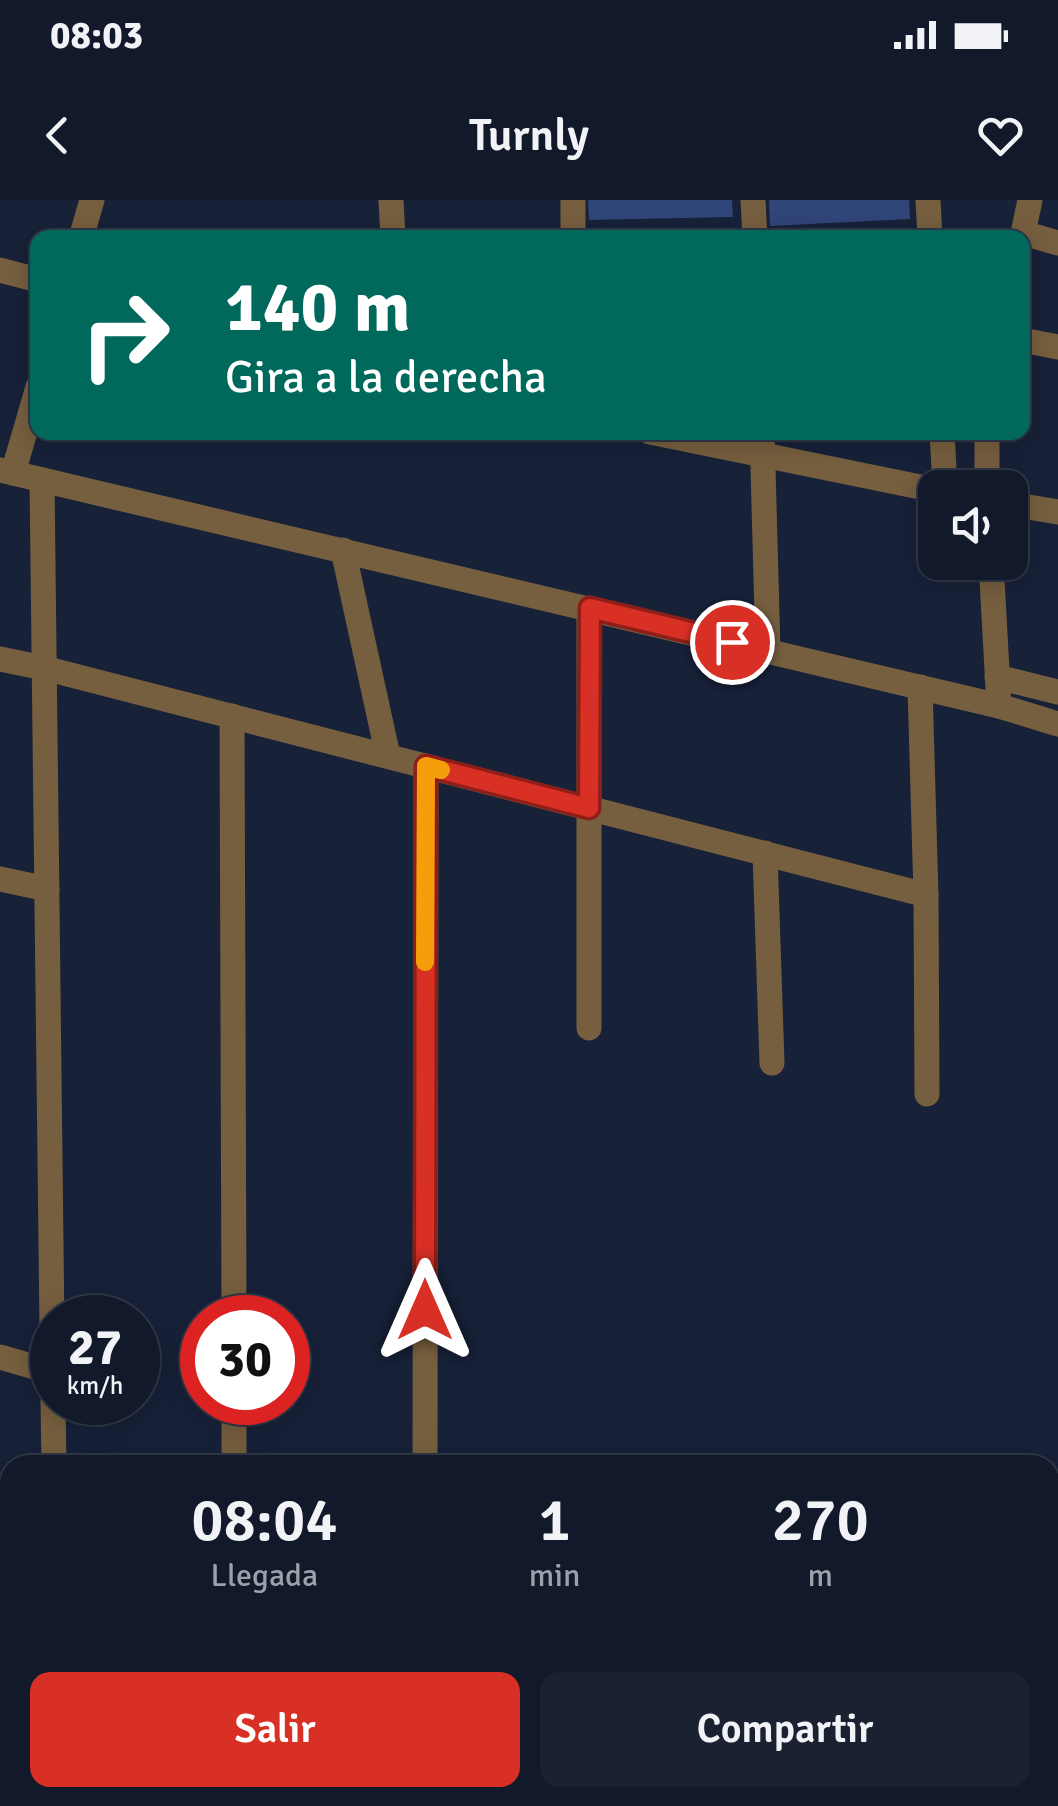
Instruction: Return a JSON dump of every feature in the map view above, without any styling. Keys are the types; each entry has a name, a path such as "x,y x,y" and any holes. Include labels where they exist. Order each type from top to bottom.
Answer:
{"street":[{"path":"83,230 92,200"},
{"path":"391,200 392,230"},
{"path":"572,200 573,230"},
{"path":"754,200 755,230"},
{"path":"928,200 930,230"},
{"path":"1023,230 1030,200"},
{"path":"1030,237 1058,243"},
{"path":"0,270 30,278"},
{"path":"1030,342 1058,347"},
{"path":"30,409 7,472 920,687 1058,724"},
{"path":"725,440 762,444 918,485"},
{"path":"942,440 944,470"},
{"path":"987,440 987,470"},
{"path":"762,444 768,651"},
{"path":"42,480 52,1295"},
{"path":"1028,507 1058,512"},
{"path":"343,550 388,756"},
{"path":"992,580 999,706"},
{"path":"589,1028 590,608"},
{"path":"0,659 926,896"},
{"path":"997,677 1058,692"},
{"path":"920,687 927,1094"},
{"path":"232,716 234,1295"},
{"path":"425,1455 426,766"},
{"path":"766,853 772,1063"},
{"path":"0,879 47,889"},
{"path":"0,1358 30,1366"},
{"path":"54,1425 54,1455"},
{"path":"234,1425 234,1455"}],"shaded area":[{"path":"588,200 732,200 733,217 589,220"},
{"path":"769,200 909,200 910,219 770,226"}],"slow traffic":[{"path":"425,962 426,766 441,770"}],"route":[{"path":"425,1310 426,766 589,808 590,608 732,642"}]}
